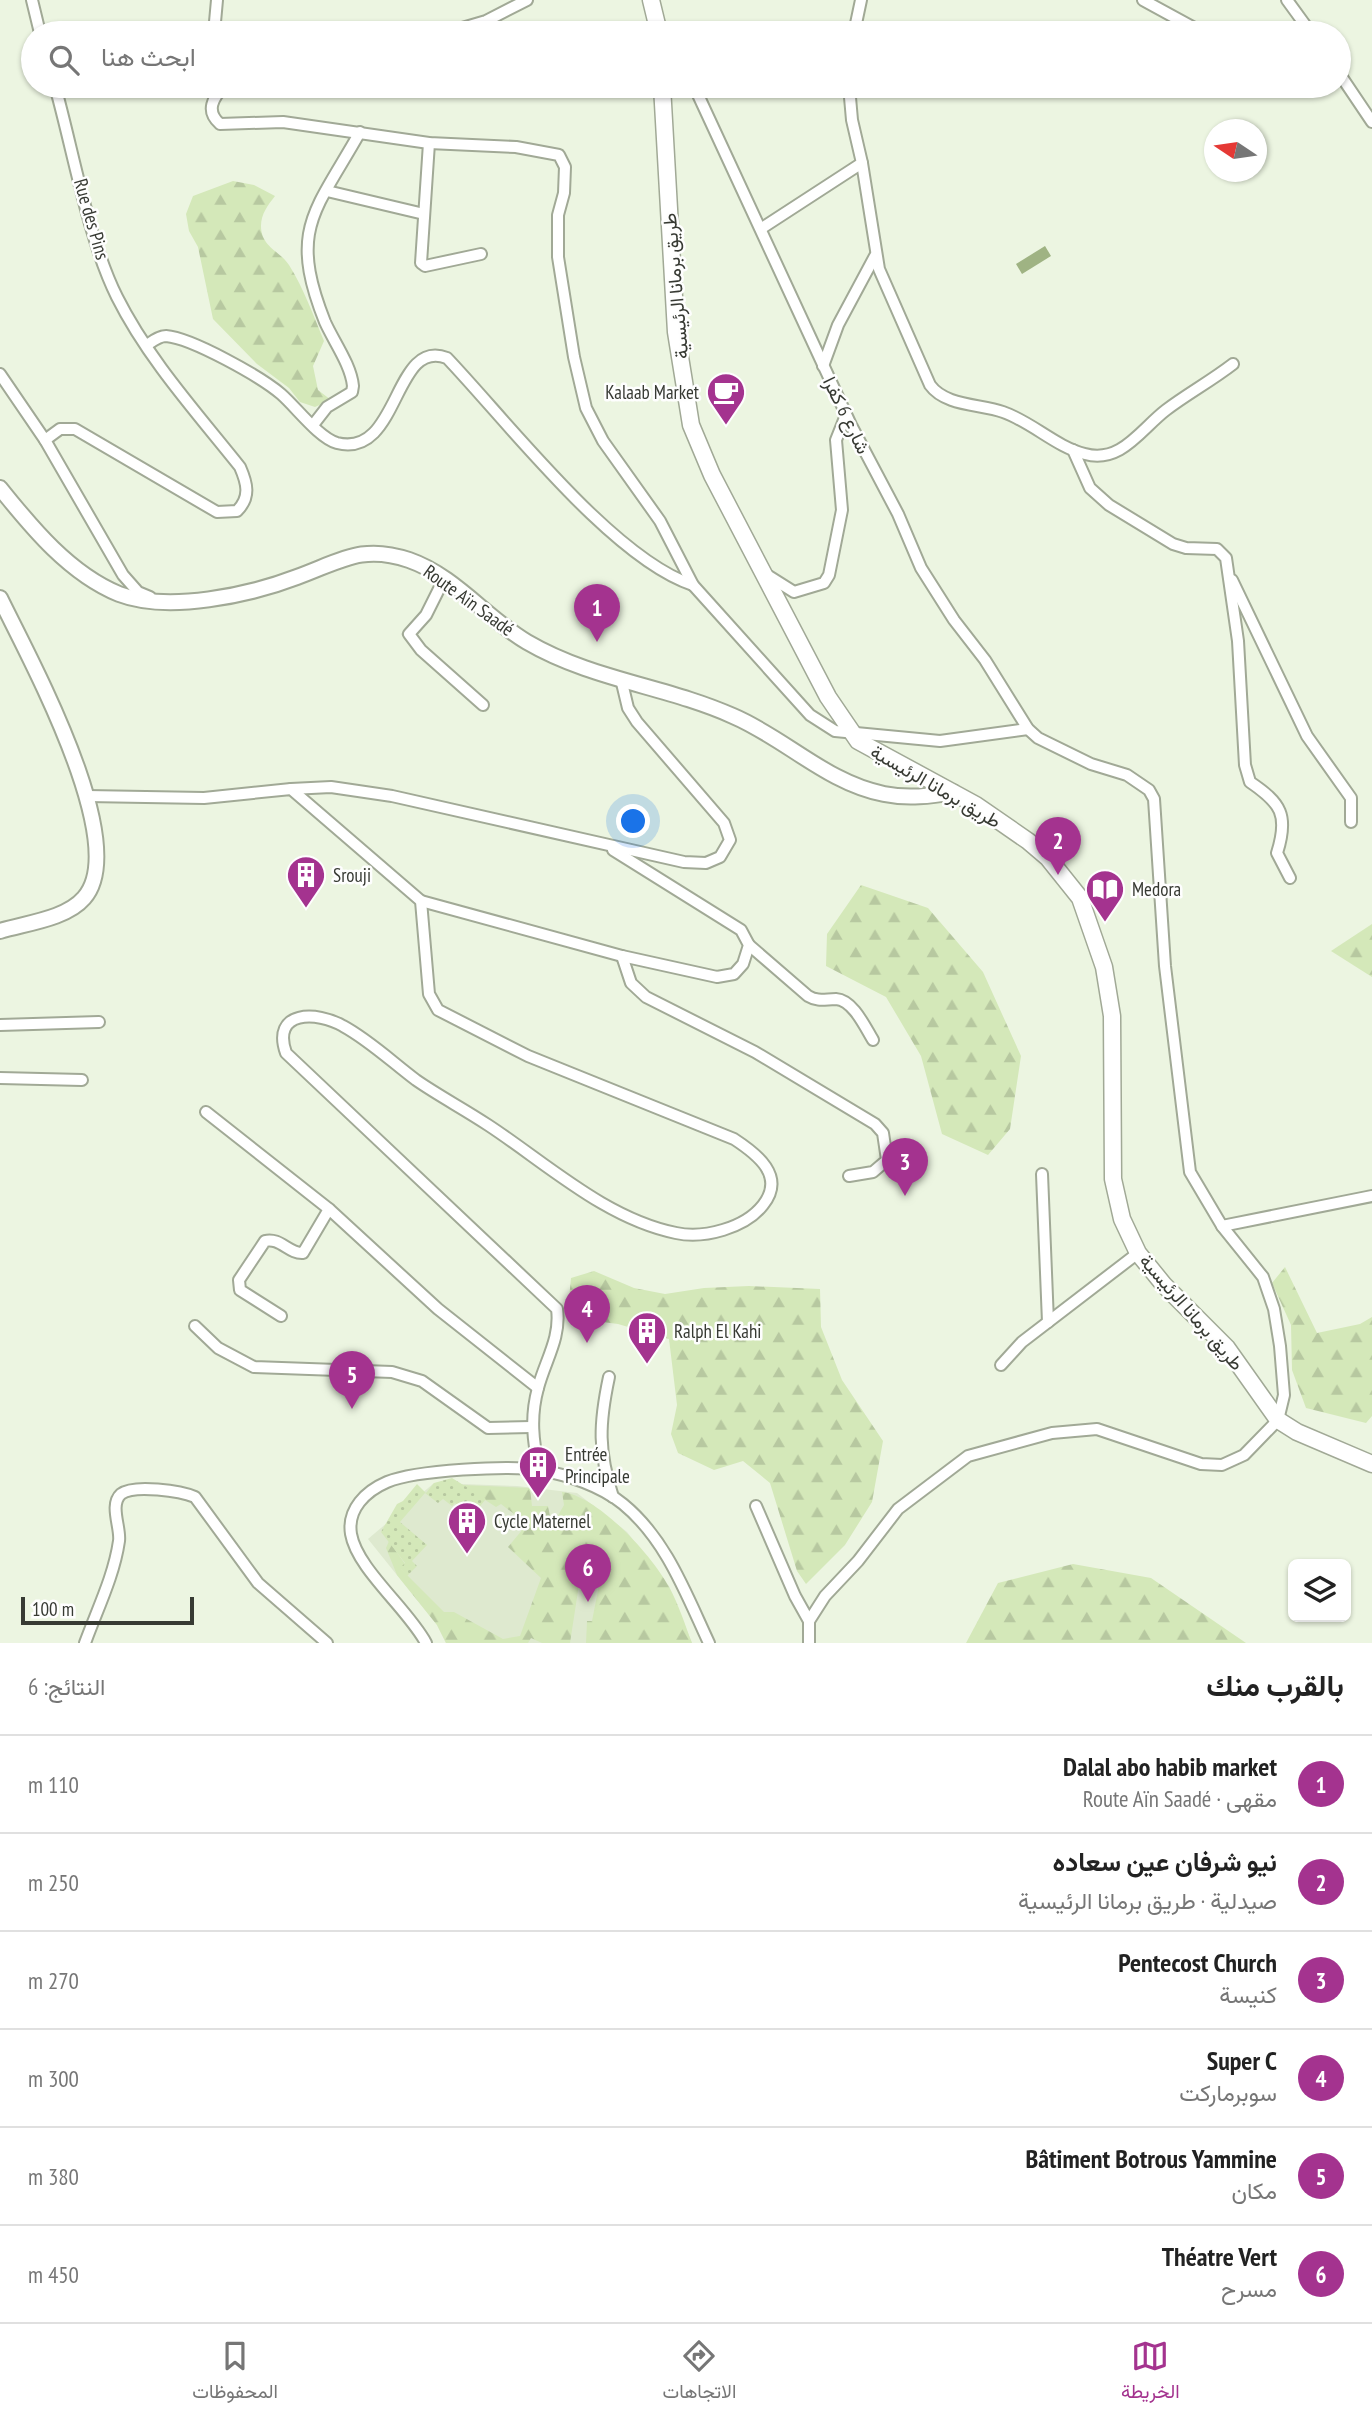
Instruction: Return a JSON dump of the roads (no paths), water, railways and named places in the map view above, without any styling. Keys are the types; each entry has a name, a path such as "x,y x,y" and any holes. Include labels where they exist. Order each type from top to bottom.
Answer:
{"main road":[{"path":"651,0 658,21"},
{"name":"طريق برمانا الرئيسية","path":"663,98 676,332 685,402 701,452 828,697 853,735 873,751 953,792 1028,841 1048,858 1080,898 1091,920 1104,967 1112,1016 1114,1179 1122,1219 1138,1253 1164,1285 1227,1348 1278,1420 1297,1433 1372,1464"}],"street":[{"path":"32,0 37,21"},
{"path":"215,21 217,0"},
{"path":"486,21 527,0"},
{"path":"857,21 861,0"},
{"path":"1143,0 1181,21"},
{"path":"1287,0 1302,21"},
{"path":"1351,91 1372,122"},
{"name":"Rue des Pins","path":"45,440 60,429 75,429 218,512 229,513 240,507 246,496 247,486 240,467 147,345 117,296 100,255 58,98"},
{"name":"شارع 6 كفرا","path":"700,98 846,415 898,514 921,568 1028,729"},
{"path":"850,98 875,256 895,307 935,393 1024,419 1073,450 1104,456 1131,443 1164,412 1233,364"},
{"path":"212,99 212,113 220,124 271,121 429,143 516,146 551,152 561,157 565,167 564,194 558,215 558,257 574,357 586,408 603,441 660,521 693,585 810,715 835,731 853,735 940,741 1028,729 1052,747 1091,764 1127,775 1149,790 1154,799 1165,966 1191,1172 1222,1226 1263,1277 1274,1309 1284,1395 1278,1420 1244,1455 1222,1465 1201,1464 1097,1429 1052,1433 968,1456 898,1509 858,1561 825,1596 809,1621"},
{"path":"313,425 327,407 352,392 353,386 319,305 306,257 309,224 360,132"},
{"path":"429,143 420,259 423,266 481,254"},
{"path":"762,228 862,163"},
{"path":"327,191 424,214"},
{"path":"823,366 838,325 875,256"},
{"path":"147,345 159,337 170,337 227,361 279,393 321,434 339,444 360,441 380,426 417,362 432,356 447,358 572,494 662,571 693,585"},
{"path":"0,374 45,440 123,575 138,592 159,601"},
{"path":"765,574 794,592 824,583 830,575 842,510 836,440 846,415"},
{"path":"1073,450 1085,481 1096,495 1173,544 1186,548 1217,549 1226,558 1238,641 1245,765 1250,782 1275,799 1284,829 1277,853 1290,878"},
{"name":"Route Aïn Saadé","path":"0,488 36,531 96,581 127,597 159,601 213,598 293,579 359,552 383,553 409,560 444,579 528,643 580,668 622,683 735,716 811,762 860,787 903,797 953,792"},
{"path":"1228,575 1238,589 1307,737 1351,799 1351,822"},
{"path":"444,579 426,615 409,634 421,650 483,705"},
{"path":"0,598 78,770 87,796 98,852 97,870 91,888 69,910 0,931"},
{"path":"87,796 204,798 331,787 392,796 700,863 725,854 730,840 724,822 628,708 622,683"},
{"path":"291,789 421,901 622,956 725,977 734,974 743,964 749,945"},
{"path":"604,844 731,923 747,938 749,945 815,1001 836,999 849,1004 873,1040"},
{"path":"421,901 429,994 439,1010 528,1056 734,1139 753,1151 769,1170 770,1192 766,1202 750,1218 712,1232 676,1234 615,1210 419,1082 344,1026 317,1015 291,1022 282,1037 286,1053 557,1309 556,1338 538,1388 531,1427 539,1470"},
{"path":"622,956 631,983 646,997 755,1052 875,1124 883,1133 887,1160 873,1172 849,1176"},
{"path":"0,1025 99,1023"},
{"path":"0,1078 82,1080"},
{"path":"206,1112 329,1209 438,1309 538,1388"},
{"path":"1042,1174 1048,1322"},
{"path":"1222,1226 1372,1196"},
{"path":"281,1316 240,1290 239,1280 265,1241 273,1240 295,1253 303,1253 329,1209"},
{"path":"1000,1364 1048,1322 1138,1253"},
{"path":"195,1326 218,1348 254,1367 392,1372 422,1381 488,1428 531,1427"},
{"path":"609,1377 599,1435 612,1497"},
{"path":"426,1643 357,1552 351,1533 355,1507 363,1497 388,1481 443,1472 539,1470 577,1480 612,1497 640,1521 659,1544 709,1643"},
{"path":"85,1643 116,1558 120,1538 116,1509 119,1498 127,1492 161,1489 181,1491 195,1497 258,1583 327,1643"},
{"path":"756,1506 794,1596 809,1621 809,1643"}],"place":[{"name":"Kalaab Market","path":"726,426"},
{"name":"Dalal abo habib market","path":"597,642"},
{"name":"نيو شرفان عين سعاده","path":"1058,875"},
{"name":"Srouji","path":"306,909"},
{"name":"Medora","path":"1105,923"},
{"name":"Pentecost Church","path":"905,1196"},
{"name":"Super C","path":"587,1343"},
{"name":"Ralph El Kahi","path":"647,1365"},
{"name":"Bâtiment Botrous Yammine","path":"352,1409"},
{"name":"Entrée Principale","path":"538,1499"},
{"name":"Cycle Maternel","path":"467,1555"},
{"name":"Théatre Vert","path":"588,1602"}]}
